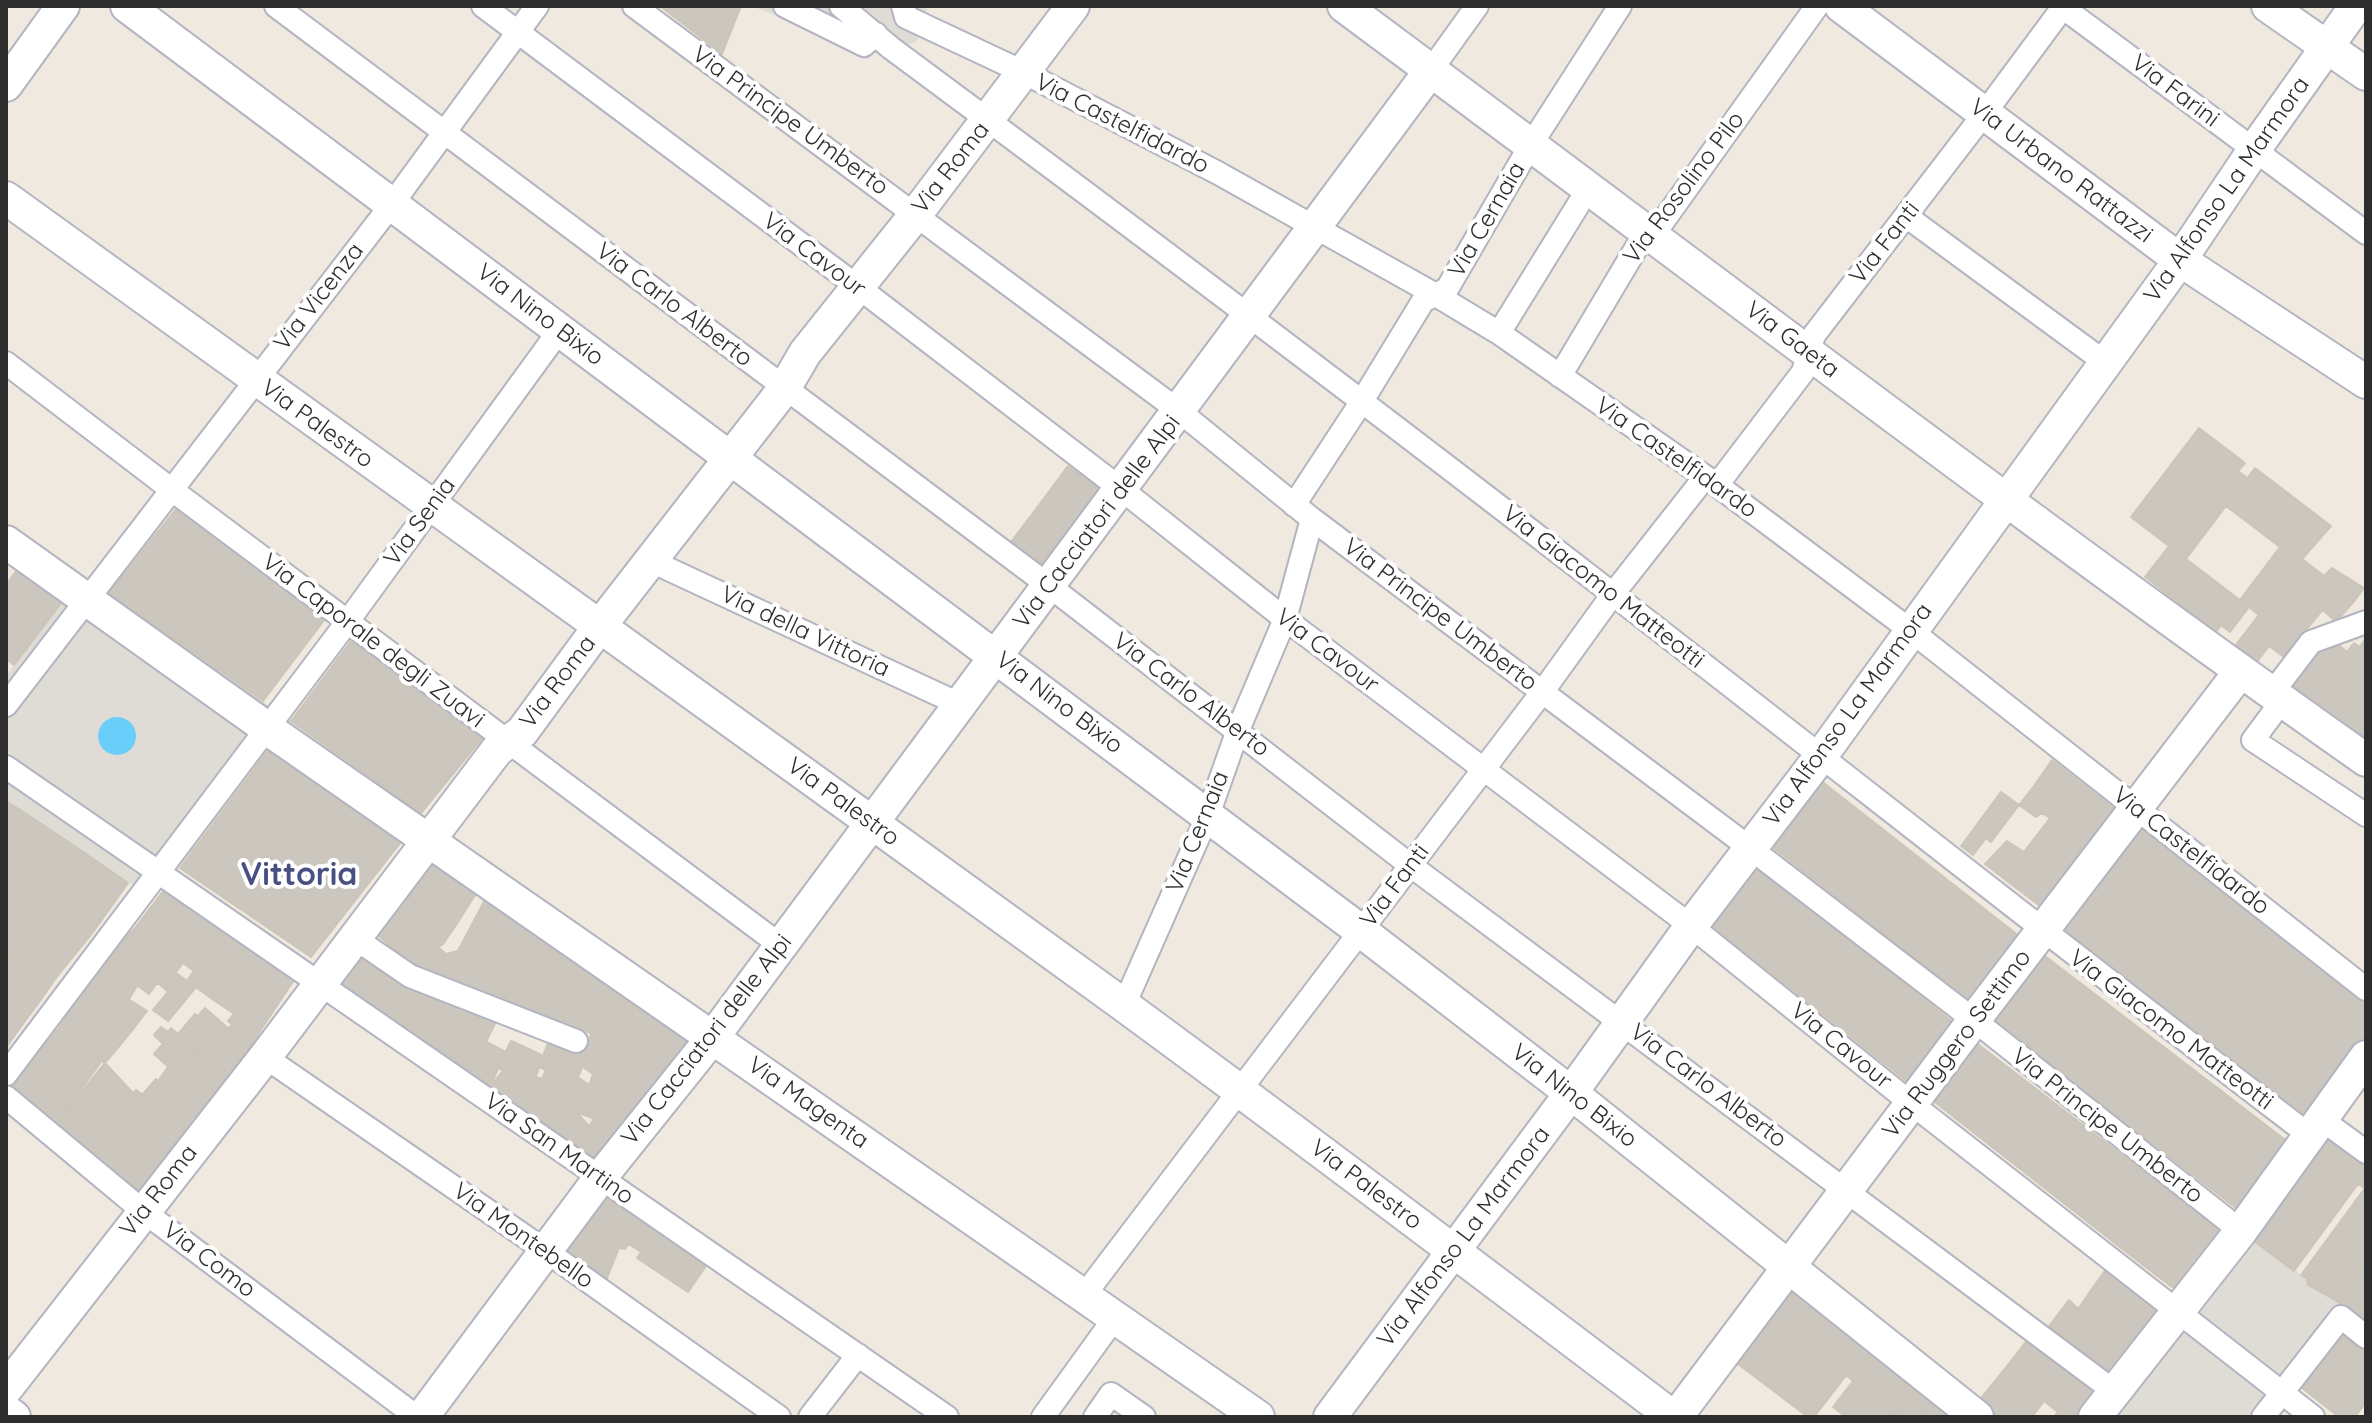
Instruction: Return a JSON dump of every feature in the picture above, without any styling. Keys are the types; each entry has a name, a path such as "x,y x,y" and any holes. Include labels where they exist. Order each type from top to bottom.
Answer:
{"street":[{"path":"6,85 63,6"},
{"name":"Via Nino Bixio","path":"127,6 1361,931 1571,1093 1977,1417"},
{"name":"Via Carlo Alberto","path":"276,6 1048,585 1410,865 2110,1388"},
{"name":"Via Cavour","path":"483,6 858,287 1285,619 1691,926 1912,1104 2287,1397"},
{"name":"Via Vicenza","path":"6,705 87,592 172,490 392,204 537,6"},
{"name":"Via Principe Umberto","path":"634,6 1179,411 1312,519 1750,848 2241,1231"},
{"path":"785,6 814,12 864,45 884,41"},
{"name":"Via Giacomo Matteotti","path":"841,6 1613,594 2043,932 2315,1127 2366,1152"},
{"name":"Via Castelfidardo","path":"903,6 906,17 1023,72 1218,173 1499,333 1711,481 1910,630 2366,989"},
{"name":"Via Roma","path":"6,1389 356,939 497,750 522,732 599,627 784,389 805,353 916,214 1073,6"},
{"name":"Via Gaeta","path":"1344,6 2005,499 2240,672 2366,760"},
{"name":"Via Cacciatori delle Alpi","path":"420,1417 600,1178 713,1037 1477,6"},
{"name":"Via Cernaia","path":"1294,505 1423,301 1447,289 1530,146 1620,6"},
{"name":"Via Rosolino Pilo","path":"1560,376 1641,240 1659,227 1817,6"},
{"name":"Via Urbano Rattazzi","path":"1841,6 2180,260 2366,382"},
{"path":"2268,6 2366,74"},
{"name":"Via Alfonso La Marmora","path":"1330,1417 1691,926 1821,756 2180,260 2356,6"},
{"name":"Via Fanti","path":"1085,1294 1543,691 1613,594 1803,372 1814,335 2062,7"},
{"name":"Via Farini","path":"2062,7 2366,233"},
{"path":"1499,333 1588,189"},
{"name":"Via Palestro","path":"6,198 1124,1005 1674,1417"},
{"path":"1906,216 2106,363"},
{"name":"Via Senia","path":"160,880 559,331"},
{"name":"Via Caporale degli Zuavi","path":"6,363 780,945"},
{"name":"Via Cernaia","path":"1124,1005 1208,815 1238,730 1285,619 1312,519"},
{"path":"6,542 87,592"},
{"name":"Via della Vittoria","path":"651,561 959,704"},
{"name":"Via Magenta","path":"87,592 274,725 428,840 1258,1417"},
{"path":"2366,622 2311,642 2253,740 2366,815"},
{"name":"Via Ruggero Settimo","path":"1674,1417 2240,672"},
{"name":"Via San Martino","path":"6,767 160,880 321,983 947,1417"},
{"path":"6,1074 160,880"},
{"path":"356,939 410,976 576,1041"},
{"name":"Via Montebello","path":"265,1057 779,1417"},
{"path":"2095,1417 2110,1388 2172,1308 2241,1231 2366,1057"},
{"name":"Via Como","path":"6,1097 143,1211 420,1417"},
{"path":"1044,1417 1116,1316"},
{"path":"2263,1417 2287,1397 2341,1317 2358,1331"},
{"path":"810,1417 858,1355"},
{"path":"1095,1417 1111,1394 1144,1417"},
{"path":"2287,1397 2313,1417"},
{"path":"6,1411 14,1417"}],"shaded area":[{"path":"751,6 926,6 927,11 921,35 915,43 876,51 869,59"},
{"path":"82,576 291,721 164,890 128,883 6,801 6,676"},
{"path":"2228,1221 2307,1279 2309,1285 2358,1317 2280,1417 2080,1417"}],"water":[{"path":"117,717 131,722 136,736 131,750 117,755 103,750 98,736 103,722"}],"building":[{"path":"660,6 741,6 722,54"},
{"path":"2199,428 2245,463 2238,471 2247,478 2186,559 2131,517"},
{"path":"1068,466 1102,491 1070,534 1036,509"},
{"path":"2255,468 2331,526 2259,615 2240,600 2280,547 2226,506"},
{"path":"176,509 325,619 263,701 109,593"},
{"path":"1036,509 1070,534 1045,567 1011,542"},
{"path":"2169,546 2249,607 2230,632 2221,625 2216,632 2145,577"},
{"path":"2302,559 2324,576 2256,663 2235,646"},
{"path":"2332,568 2364,588 2355,600 2324,576"},
{"path":"17,570 62,602 14,665 6,659 6,585"},
{"path":"2324,576 2336,585 2327,594 2332,598 2284,657 2269,646"},
{"path":"2336,585 2355,600 2336,622 2322,609 2332,598 2327,594"},
{"path":"2366,638 2366,742 2290,690 2322,648 2335,642 2347,652 2354,643 2360,647"},
{"path":"351,641 483,737 421,813 291,721"},
{"path":"270,748 404,838 311,957 180,868"},
{"path":"2052,760 2119,812 2100,837 2034,786"},
{"path":"1820,780 2019,936 1969,1001 1770,845"},
{"path":"2034,786 2100,837 2044,909 1985,864 2007,841 2024,852 2050,818 2042,813 2036,817 2019,805"},
{"path":"2001,792 2019,805 1991,842 1986,838 1973,855 1961,846"},
{"path":"6,801 25,813 6,840"},
{"path":"25,813 76,847 14,935 21,940 7,965 6,840"},
{"path":"2138,824 2366,1003 2366,1036 2306,1117 2060,927"},
{"path":"76,847 128,883 93,932 42,895"},
{"path":"434,858 479,889 454,928 404,894"},
{"path":"1756,864 1954,1023 1910,1084 1710,924"},
{"path":"164,890 222,929 194,971 135,928"},
{"path":"404,894 454,928 443,944 433,951 428,947 425,950 418,944 414,949 395,936 401,928 387,917"},
{"path":"488,894 529,920 487,998 434,975 446,954 458,951"},
{"path":"42,895 93,932 58,975 18,945 21,940 14,935"},
{"path":"387,917 401,928 395,936 414,949 418,944 425,950 428,947 433,951 438,947 446,954 434,975 418,969 375,933"},
{"path":"529,920 544,933 503,1003 488,996"},
{"path":"135,928 183,963 164,988 113,950"},
{"path":"222,929 247,944 215,1001 187,981"},
{"path":"544,933 555,942 516,1004 505,1000"},
{"path":"555,942 597,970 560,1024 516,1004"},
{"path":"247,944 296,977 260,1031 215,1001"},
{"path":"18,945 58,975 40,1001 6,980 6,964"},
{"path":"363,948 417,986 390,1025 337,986"},
{"path":"113,950 157,983 149,994 104,961"},
{"path":"2041,953 2288,1142 2236,1208 1990,1018"},
{"path":"104,961 137,986 129,999 94,977"},
{"path":"597,970 614,982 578,1030 560,1024"},
{"path":"176,973 196,987 168,1021 153,1010 168,992 164,988"},
{"path":"94,977 147,1011 134,1028 82,993"},
{"path":"6,980 40,1001 25,1021 6,1007"},
{"path":"614,982 624,990 592,1033 578,1030"},
{"path":"417,986 432,991 401,1032 390,1025"},
{"path":"624,990 639,999 609,1039 592,1033"},
{"path":"432,991 449,999 417,1043 401,1032"},
{"path":"82,993 134,1028 105,1063 58,1029"},
{"path":"449,999 468,1003 433,1052 417,1043"},
{"path":"639,999 652,1008 629,1037 616,1029"},
{"path":"468,1003 483,1010 449,1061 433,1052"},
{"path":"6,1007 25,1021 7,1046 6,1045"},
{"path":"205,1008 229,1029 224,1035 228,1037 206,1058 179,1033 195,1014 198,1016"},
{"path":"652,1008 694,1040 654,1096 601,1062 616,1029 629,1037"},
{"path":"483,1010 499,1015 486,1042 463,1071 449,1061"},
{"path":"234,1014 260,1031 254,1041 228,1021"},
{"path":"232,1024 254,1041 229,1075 206,1058 228,1037 224,1035"},
{"path":"161,1027 168,1032 171,1028 198,1050 187,1062 182,1059 173,1071 154,1054 163,1044 154,1035"},
{"path":"58,1029 101,1062 55,1125 8,1089"},
{"path":"592,1033 609,1039 593,1074 583,1067 588,1049 584,1048"},
{"path":"551,1035 588,1049 580,1073 543,1056"},
{"path":"511,1041 529,1049 504,1101 489,1088 503,1071 498,1067"},
{"path":"486,1042 506,1052 489,1088 463,1071"},
{"path":"1975,1042 2169,1191 2157,1206 2175,1219 2168,1228 2160,1222 2149,1238 2154,1242 2139,1262 1931,1099"},
{"path":"529,1049 543,1056 535,1079 518,1109 504,1101"},
{"path":"198,1050 229,1075 199,1114 158,1081 168,1067 173,1071 182,1059 187,1062"},
{"path":"543,1056 580,1073 568,1093 582,1105 576,1112 589,1126 573,1148 518,1109 536,1077 542,1079 546,1070 539,1067"},
{"path":"601,1062 654,1096 643,1111 593,1074"},
{"path":"105,1063 133,1093 111,1121 119,1125 91,1159 55,1125"},
{"path":"593,1074 643,1111 634,1124 586,1093"},
{"path":"578,1077 589,1085 586,1093 634,1124 626,1130 576,1112 582,1105 568,1093"},
{"path":"156,1079 199,1114 188,1128 142,1095"},
{"path":"136,1090 188,1128 138,1192 91,1159 119,1125 111,1121"},
{"path":"594,1119 626,1130 597,1172 571,1152"},
{"path":"2329,1131 2366,1158 2366,1173 2294,1271 2250,1238"},
{"path":"2366,1173 2366,1258 2335,1300 2308,1285 2307,1279 2301,1275 2365,1188 2358,1184"},
{"path":"2169,1191 2221,1231 2176,1290 2139,1262 2154,1242 2149,1238 2160,1222 2168,1228 2175,1219 2157,1206"},
{"path":"606,1193 657,1229 641,1252 629,1244 625,1249 619,1248 605,1283 564,1255"},
{"path":"657,1229 708,1263 688,1292 637,1258"},
{"path":"2366,1258 2366,1323 2335,1300"},
{"path":"2106,1269 2160,1310 2112,1375 2049,1326 2069,1300 2078,1309"},
{"path":"1791,1287 1874,1351 1857,1374 1851,1369 1814,1417 1808,1417 1734,1361"},
{"path":"2344,1335 2366,1352 2366,1402 2355,1417 2339,1417 2302,1388"},
{"path":"2028,1339 2041,1349 2017,1380 2004,1370"},
{"path":"2041,1349 2098,1394 2080,1417 2054,1417 2058,1412 2017,1380"},
{"path":"1874,1351 1919,1386 1892,1417 1884,1413 1881,1417 1846,1417 1833,1407 1853,1381 1846,1375 1851,1369 1857,1374"},
{"path":"2004,1370 2044,1401 2032,1417 1997,1417 1978,1402"},
{"path":"1919,1386 1934,1398 1918,1417 1892,1417"},
{"path":"1934,1398 1958,1417 1918,1417"}],"district":[{"name":"Vittoria","path":"299,875"}]}
